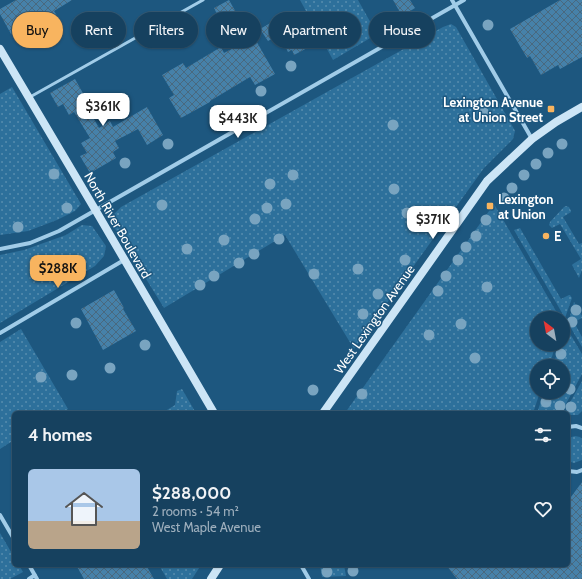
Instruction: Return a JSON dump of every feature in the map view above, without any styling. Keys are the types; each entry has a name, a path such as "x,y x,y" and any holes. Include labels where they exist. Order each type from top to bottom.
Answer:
{"main road":[{"name":"North River Boulevard","path":"0,49 213,411"},
{"name":"West Lexington Avenue","path":"324,411 487,181 532,140 556,122 582,107"},
{"path":"211,579 219,567"}],"street":[{"path":"452,0 532,140"},
{"path":"0,249 30,243 59,231 464,0"},
{"path":"0,333 124,260"},
{"path":"570,427 576,426 582,428"},
{"path":"570,471 576,472 582,470"},
{"path":"0,515 12,536"},
{"path":"28,579 36,577 30,567"},
{"path":"302,567 309,579"}],"lane":[{"path":"29,98 202,0"}],"shaded area":[{"path":"300,0 358,0 369,20 369,39 361,43 361,12 307,12"},
{"path":"451,24 456,27 514,129 513,139 484,168 354,349 285,235 164,308 114,227 114,214 121,207 405,48 435,48 435,31"},
{"path":"326,48 353,48 333,60"},
{"path":"12,87 81,204 75,211 57,220 28,231 0,235 0,94"},
{"path":"494,204 556,311 530,311 530,351 554,351 551,359 530,359 530,399 538,399 534,411 346,411"},
{"path":"566,206 569,207 571,212 563,217 579,244 582,243 582,270 579,278 572,265 581,259 560,224 552,228 549,225 550,222"},
{"path":"82,225 92,226 106,246 104,256 95,266 0,323 0,255 24,250 66,235"},
{"path":"520,228 561,299 569,295 572,298 567,311 561,311 514,230"},
{"path":"574,302 582,316 582,318 574,322 582,337 582,347 570,326 570,316"},
{"path":"21,329 68,409 64,411 12,411 12,441 0,449 0,342"},
{"path":"570,334 582,354 582,374 570,396 570,359 555,359 558,351 570,351"},
{"path":"582,381 582,411 578,415 570,415 570,411 565,411"},
{"path":"182,389 195,411 165,411 175,405 177,391"},
{"path":"542,399 569,399 562,411 538,411"},
{"path":"575,436 582,439 582,460 574,463 570,462 570,437"},
{"path":"0,533 12,554 12,567 20,567 23,572 10,579 0,579"},
{"path":"160,567 200,567 192,579 167,579"},
{"path":"320,567 344,567 346,576 322,577"}],"building":[{"path":"16,0 72,0 55,12 12,12 11,34 0,14 0,9"},
{"path":"229,0 236,12 216,12 214,8"},
{"path":"393,0 410,0 415,8 408,12 400,12"},
{"path":"560,0 582,0 582,57 560,69 558,65 541,75 530,56 527,58 510,29"},
{"path":"269,24 269,40 261,30 261,28"},
{"path":"219,48 222,48 224,53 233,48 260,48 275,74 255,85 250,77 181,118 169,98 174,95 162,75 183,63 186,68"},
{"path":"286,48 307,48 294,55 292,50 288,52"},
{"path":"75,79 89,104 86,105 99,128 110,121 113,127 147,107 163,135 147,145 138,129 115,141 119,148 113,152 116,158 90,173 80,156 87,153 81,143 90,138 74,112 69,115 63,104 58,107 50,93"},
{"path":"114,290 136,331 103,350 81,309"},
{"path":"582,482 582,579 457,579 448,567 570,567 570,498"},
{"path":"77,567 147,567 154,579 84,579"}],"place":[{"name":"Lexington Avenue at Union Street","path":"551,109"},
{"name":"Lexington at Union","path":"490,206"},
{"name":"E","path":"546,236"}]}
